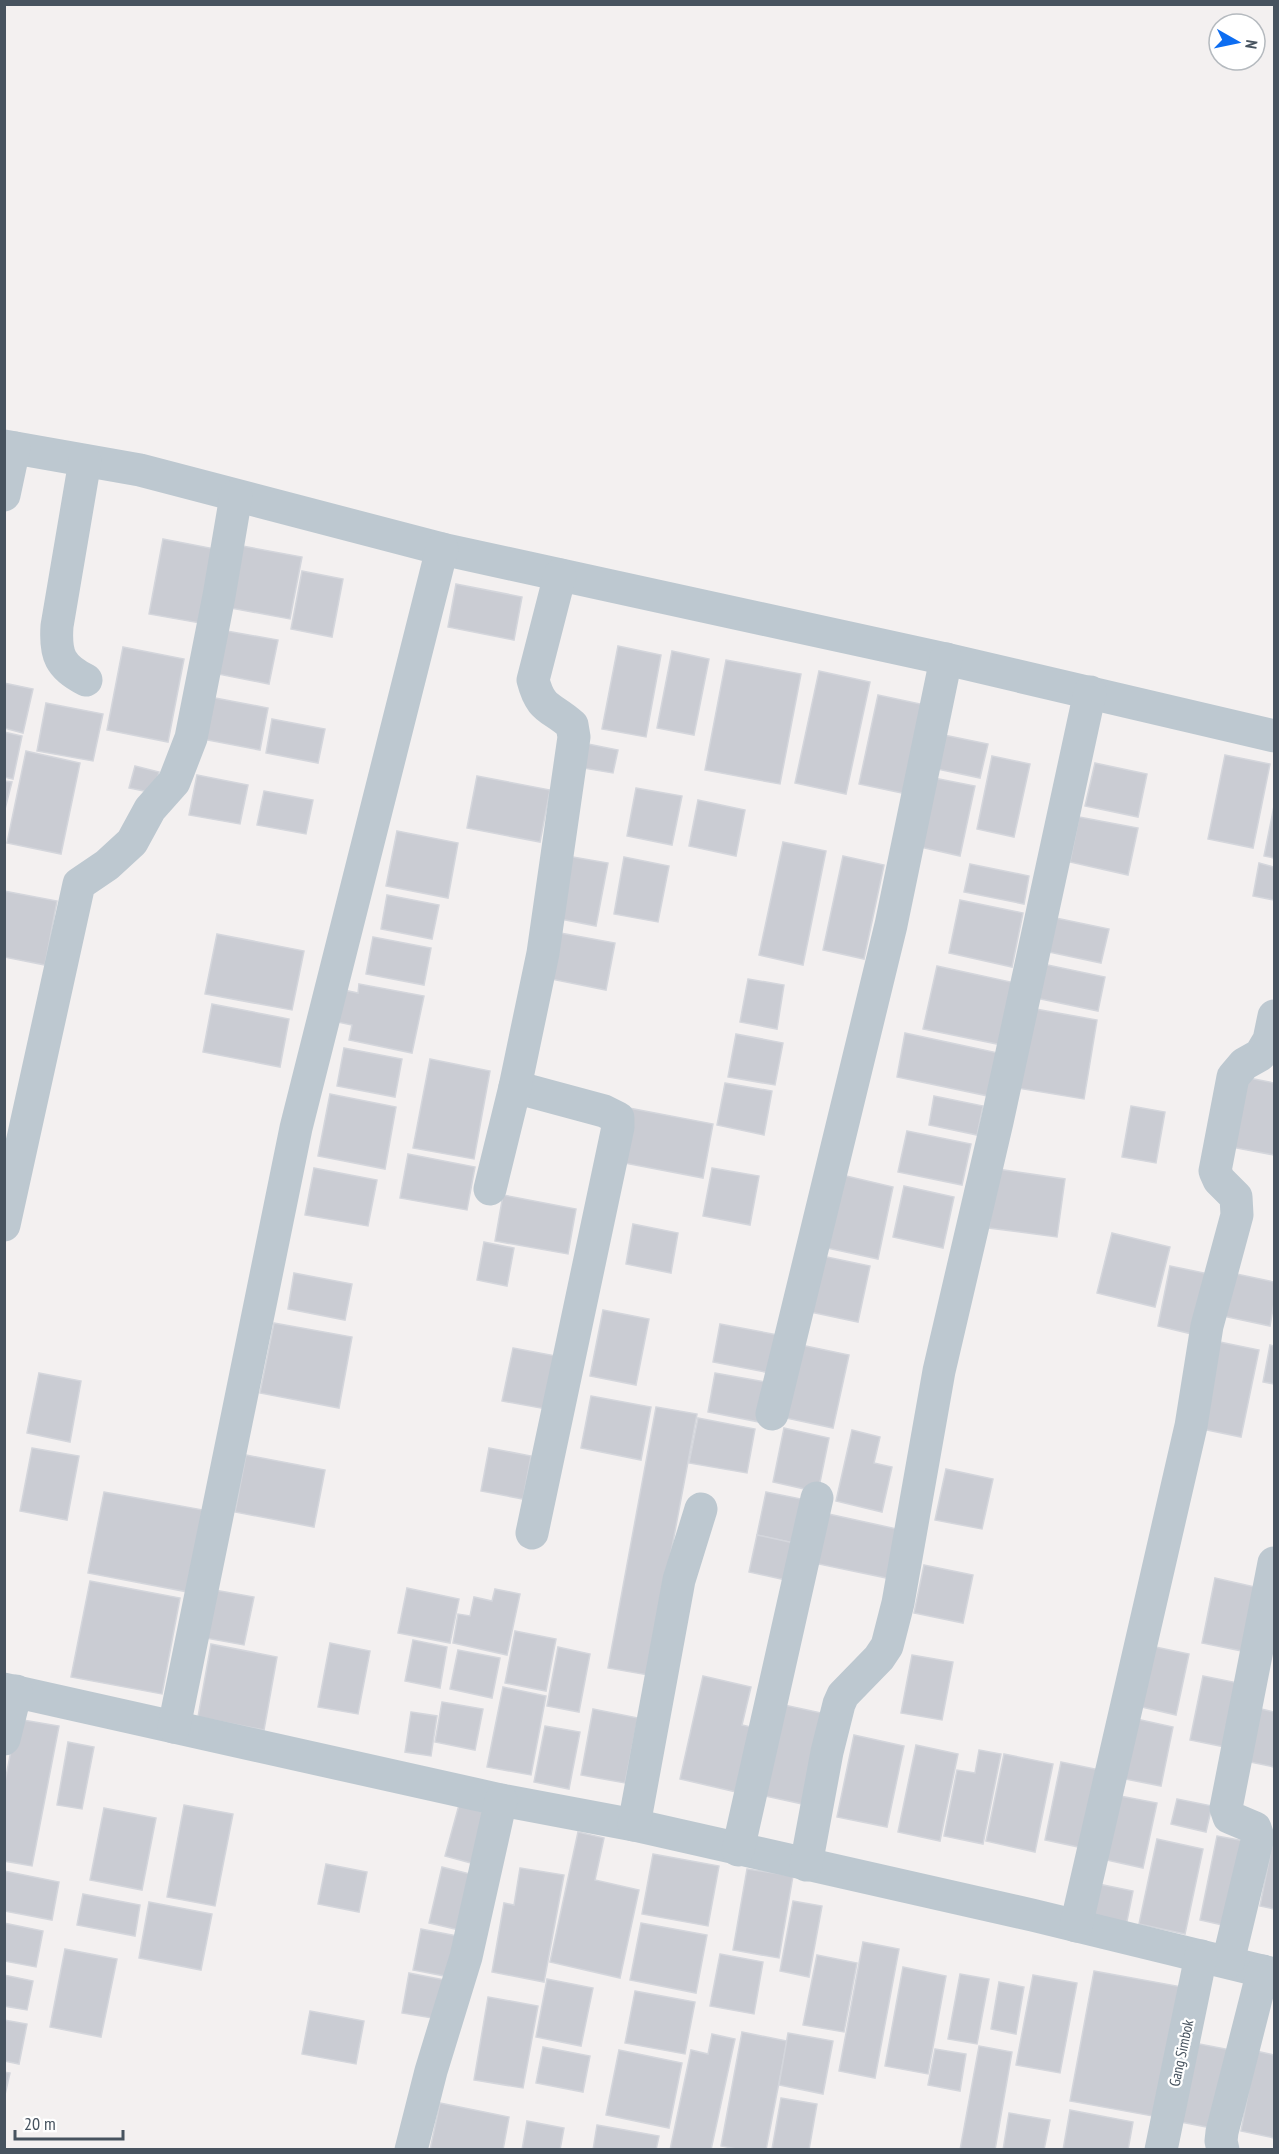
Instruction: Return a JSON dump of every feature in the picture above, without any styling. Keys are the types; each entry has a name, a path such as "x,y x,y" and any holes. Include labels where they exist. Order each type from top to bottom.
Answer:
{"street":[{"path":"4,495 10,447 140,470 442,549 946,659 1275,736"},
{"path":"85,461 57,626 56,644 60,659 70,673 86,680"},
{"path":"4,1225 79,884 107,866 132,842 150,810 174,782 191,738 236,495"},
{"path":"174,1727 297,1128 442,549"},
{"path":"490,1189 515,1088 543,953 574,737 572,725 547,708 537,696 533,680 560,575"},
{"path":"772,1414 891,925 946,659"},
{"path":"806,1865 827,1752 839,1704 843,1695 879,1659 888,1646 898,1603 939,1371 997,1122 1090,692"},
{"path":"1076,1926 1191,1426 1207,1326 1237,1215 1236,1197 1219,1180 1215,1171 1233,1077 1244,1064 1260,1055 1269,1040 1275,1016"},
{"path":"515,1088 604,1111 618,1118 618,1127 532,1533"},
{"path":"738,1850 817,1498"},
{"path":"634,1826 679,1580 701,1509"},
{"name":"Gang Simbok","path":"1161,2150 1215,1959 1258,1837 1255,1828 1229,1816 1226,1808 1275,1563"},
{"path":"4,1739 10,1690 501,1800 634,1826 1269,1972 1224,2123 1221,2141 1223,2150"},
{"path":"411,2150 431,2071 466,1958 501,1800"}],"building":[{"path":"163,539 215,549 200,623 149,614"},
{"path":"237,545 302,557 290,619 225,607"},
{"path":"302,571 343,579 332,637 291,629"},
{"path":"456,584 522,597 514,640 448,627"},
{"path":"221,630 278,640 269,684 213,673"},
{"path":"618,646 661,655 646,737 602,729"},
{"path":"123,647 184,659 168,742 107,730"},
{"path":"672,651 709,659 694,735 657,728"},
{"path":"726,660 801,674 780,784 705,770"},
{"path":"819,671 870,682 846,794 795,783"},
{"path":"4,683 33,689 23,733 4,728"},
{"path":"878,695 925,705 907,794 859,784"},
{"path":"210,697 268,708 260,750 202,739"},
{"path":"46,703 103,714 93,761 37,751"},
{"path":"272,719 325,729 318,763 266,753"},
{"path":"4,732 22,736 13,779 4,777"},
{"path":"944,735 988,744 980,778 937,769"},
{"path":"588,744 618,750 613,773 583,768"},
{"path":"26,751 80,763 61,854 7,843"},
{"path":"1225,755 1270,764 1253,848 1208,839"},
{"path":"992,756 1030,764 1014,837 977,829"},
{"path":"1095,763 1147,774 1138,817 1085,806"},
{"path":"135,766 159,772 154,793 129,788"},
{"path":"197,775 248,785 240,824 189,815"},
{"path":"477,776 550,790 540,842 467,828"},
{"path":"934,778 975,786 960,856 920,847"},
{"path":"4,781 12,782 4,813"},
{"path":"636,788 682,796 672,845 627,836"},
{"path":"264,791 313,800 306,834 257,825"},
{"path":"698,800 745,810 736,856 689,846"},
{"path":"1274,806 1274,858 1264,856"},
{"path":"1079,817 1138,828 1128,875 1070,862"},
{"path":"397,831 458,843 448,898 386,886"},
{"path":"783,842 826,851 803,965 759,955"},
{"path":"567,856 608,863 596,926 555,918"},
{"path":"843,856 884,865 864,959 823,950"},
{"path":"624,857 669,866 658,922 614,914"},
{"path":"1259,863 1274,867 1274,900 1253,896"},
{"path":"970,864 1029,876 1024,904 964,892"},
{"path":"4,891 57,901 45,965 4,957"},
{"path":"387,895 439,905 432,939 381,929"},
{"path":"960,900 1023,913 1012,967 949,953"},
{"path":"1051,917 1109,929 1101,963 1044,951"},
{"path":"555,932 615,943 606,990 546,978"},
{"path":"217,934 304,951 292,1010 205,994"},
{"path":"373,937 431,948 424,985 366,974"},
{"path":"1038,963 1105,977 1098,1011 1031,997"},
{"path":"937,966 1015,983 1002,1045 923,1029"},
{"path":"748,979 784,985 777,1029 740,1022"},
{"path":"359,984 424,996 412,1053 349,1040 352,1025 328,1020 334,988 358,993"},
{"path":"212,1004 289,1019 280,1067 203,1052"},
{"path":"1030,1008 1097,1020 1084,1099 1017,1088"},
{"path":"905,1033 998,1053 988,1096 897,1077"},
{"path":"736,1034 783,1043 775,1085 728,1077"},
{"path":"344,1048 402,1059 395,1097 337,1086"},
{"path":"430,1059 490,1071 474,1159 413,1148"},
{"path":"1244,1077 1274,1083 1274,1155 1231,1147"},
{"path":"725,1083 772,1091 764,1135 717,1125"},
{"path":"330,1094 396,1107 385,1169 318,1156"},
{"path":"934,1096 983,1106 977,1135 929,1125"},
{"path":"1131,1106 1165,1112 1156,1163 1122,1157"},
{"path":"629,1108 713,1124 703,1178 619,1162"},
{"path":"907,1131 971,1144 962,1185 898,1172"},
{"path":"408,1154 475,1167 467,1210 400,1198"},
{"path":"314,1168 377,1180 368,1226 305,1215"},
{"path":"712,1168 759,1176 750,1225 703,1216"},
{"path":"997,1169 1065,1179 1057,1237 989,1228"},
{"path":"842,1175 893,1187 878,1259 827,1248"},
{"path":"904,1186 954,1197 943,1248 893,1237"},
{"path":"503,1195 576,1209 568,1254 495,1241"},
{"path":"633,1224 678,1233 671,1273 626,1264"},
{"path":"1112,1233 1170,1247 1155,1307 1097,1293"},
{"path":"484,1242 514,1248 507,1286 477,1280"},
{"path":"822,1256 870,1266 858,1322 810,1312"},
{"path":"1170,1266 1209,1274 1196,1335 1158,1326"},
{"path":"1227,1272 1274,1282 1274,1303 1270,1326 1218,1315"},
{"path":"294,1273 352,1284 345,1320 288,1309"},
{"path":"603,1310 649,1319 636,1385 590,1376"},
{"path":"274,1323 352,1337 339,1408 260,1393"},
{"path":"720,1324 778,1335 770,1373 713,1362"},
{"path":"1215,1341 1259,1350 1241,1437 1197,1428"},
{"path":"801,1345 849,1355 833,1428 786,1418"},
{"path":"1270,1345 1274,1346 1274,1384 1263,1382"},
{"path":"513,1348 556,1356 546,1409 502,1401"},
{"path":"39,1373 81,1381 70,1442 27,1433"},
{"path":"715,1373 766,1382 759,1422 708,1412"},
{"path":"591,1396 651,1407 641,1460 581,1448"},
{"path":"656,1407 697,1414 648,1675 608,1668"},
{"path":"698,1418 755,1429 747,1473 689,1463"},
{"path":"784,1428 829,1438 818,1492 773,1482"},
{"path":"852,1430 880,1437 874,1463 892,1467 882,1512 836,1501"},
{"path":"32,1448 79,1456 67,1520 20,1511"},
{"path":"489,1448 531,1456 523,1499 481,1491"},
{"path":"246,1455 325,1470 314,1527 235,1512"},
{"path":"946,1469 993,1479 982,1529 935,1520"},
{"path":"104,1492 203,1510 188,1592 88,1573"},
{"path":"766,1492 811,1501 803,1545 757,1535"},
{"path":"824,1513 906,1531 896,1580 814,1563"},
{"path":"757,1535 803,1545 795,1582 749,1572"},
{"path":"924,1565 973,1575 963,1623 914,1613"},
{"path":"1215,1578 1255,1587 1242,1651 1202,1643"},
{"path":"90,1581 180,1598 162,1694 71,1677"},
{"path":"407,1588 459,1599 450,1643 398,1633"},
{"path":"209,1589 254,1597 244,1645 200,1637"},
{"path":"495,1589 520,1594 507,1655 453,1643 458,1614 470,1616 474,1597 492,1601"},
{"path":"515,1631 556,1639 546,1691 505,1683"},
{"path":"413,1640 447,1647 440,1688 405,1681"},
{"path":"330,1643 370,1651 358,1714 318,1707"},
{"path":"211,1644 277,1657 264,1730 198,1717"},
{"path":"1146,1645 1189,1654 1176,1715 1133,1705"},
{"path":"558,1647 590,1654 579,1712 547,1706"},
{"path":"458,1650 500,1658 492,1698 450,1689"},
{"path":"912,1655 953,1662 942,1720 901,1713"},
{"path":"703,1676 751,1687 742,1725 760,1729 745,1794 680,1779"},
{"path":"1203,1676 1238,1683 1225,1747 1190,1740"},
{"path":"503,1687 546,1696 531,1775 487,1767"},
{"path":"442,1702 483,1709 475,1750 435,1742"},
{"path":"775,1703 826,1714 807,1805 756,1794"},
{"path":"1257,1708 1274,1712 1274,1767 1245,1761"},
{"path":"593,1709 638,1718 625,1783 581,1775"},
{"path":"411,1712 437,1716 431,1756 405,1752"},
{"path":"1132,1718 1173,1727 1161,1786 1120,1778"},
{"path":"17,1719 59,1726 32,1866 4,1861 4,1787"},
{"path":"545,1726 580,1732 569,1789 534,1782"},
{"path":"854,1735 904,1746 887,1827 837,1817"},
{"path":"68,1742 94,1747 82,1809 57,1805"},
{"path":"916,1745 958,1754 940,1841 898,1832"},
{"path":"979,1750 1001,1754 983,1844 944,1836 957,1770 975,1773"},
{"path":"1004,1754 1053,1764 1035,1852 986,1841"},
{"path":"1061,1762 1100,1770 1083,1848 1045,1840"},
{"path":"1115,1795 1157,1803 1143,1868 1102,1859"},
{"path":"1177,1799 1212,1806 1206,1832 1171,1824"},
{"path":"184,1805 233,1814 215,1906 167,1897"},
{"path":"459,1805 496,1816 482,1866 445,1856"},
{"path":"104,1808 156,1818 142,1890 90,1880"},
{"path":"578,1832 604,1838 595,1880 639,1890 620,1978 550,1962"},
{"path":"1274,1835 1274,1909 1260,1906"},
{"path":"1217,1836 1245,1841 1227,1926 1200,1920"},
{"path":"1157,1839 1203,1849 1185,1934 1139,1924"},
{"path":"653,1854 719,1866 708,1926 642,1914"},
{"path":"326,1864 367,1872 359,1912 318,1904"},
{"path":"442,1867 482,1877 468,1932 429,1923"},
{"path":"520,1868 564,1875 544,1982 492,1972 504,1903 514,1905"},
{"path":"747,1869 793,1876 779,1958 733,1950"},
{"path":"4,1871 59,1882 52,1920 4,1911"},
{"path":"1089,1882 1133,1891 1126,1926 1081,1917"},
{"path":"83,1894 140,1905 135,1936 77,1925"},
{"path":"793,1901 822,1906 809,1977 780,1971"},
{"path":"149,1902 212,1914 201,1970 139,1958"},
{"path":"4,1923 43,1931 36,1967 4,1961"},
{"path":"641,1923 707,1935 696,1993 630,1980"},
{"path":"421,1929 463,1937 455,1978 413,1970"},
{"path":"863,1942 899,1949 875,2078 839,2071"},
{"path":"65,1949 117,1959 101,2037 50,2027"},
{"path":"720,1954 763,1962 754,2014 710,2006"},
{"path":"817,1955 857,1963 844,2032 803,2025"},
{"path":"903,1967 946,1976 928,2074 885,2066"},
{"path":"1094,1971 1182,1987 1158,2117 1070,2101"},
{"path":"409,1973 445,1980 438,2019 402,2013"},
{"path":"960,1974 989,1979 977,2044 948,2039"},
{"path":"4,1975 33,1981 27,2010 4,2006"},
{"path":"1033,1975 1077,1983 1060,2073 1016,2065"},
{"path":"547,1979 593,1988 581,2046 536,2037"},
{"path":"999,1982 1024,1987 1016,2034 991,2029"},
{"path":"635,1991 695,2002 685,2054 625,2043"},
{"path":"488,1997 538,2006 523,2088 474,2080"},
{"path":"310,2011 364,2021 356,2064 302,2054"},
{"path":"4,2020 27,2024 19,2064 4,2061"},
{"path":"742,2032 787,2041 766,2150 742,2150 721,2146"},
{"path":"788,2033 833,2041 823,2094 779,2085"},
{"path":"712,2034 735,2039 711,2150 670,2150 691,2050 708,2054"},
{"path":"1189,2042 1231,2050 1217,2129 1175,2121"},
{"path":"979,2046 1012,2052 995,2150 960,2150"},
{"path":"543,2047 590,2056 583,2092 536,2083"},
{"path":"935,2049 966,2054 960,2091 928,2085"},
{"path":"619,2050 682,2063 669,2128 606,2115"},
{"path":"1256,2051 1274,2055 1274,2138 1241,2131"},
{"path":"4,2072 10,2073 4,2099"},
{"path":"781,2098 817,2104 809,2150 772,2149"},
{"path":"440,2103 509,2117 503,2150 430,2150"},
{"path":"1070,2110 1133,2122 1128,2150 1063,2150"},
{"path":"1009,2113 1050,2120 1044,2150 1003,2150"},
{"path":"527,2121 564,2128 560,2150 522,2150"},
{"path":"597,2125 659,2136 656,2150 593,2150"}]}
